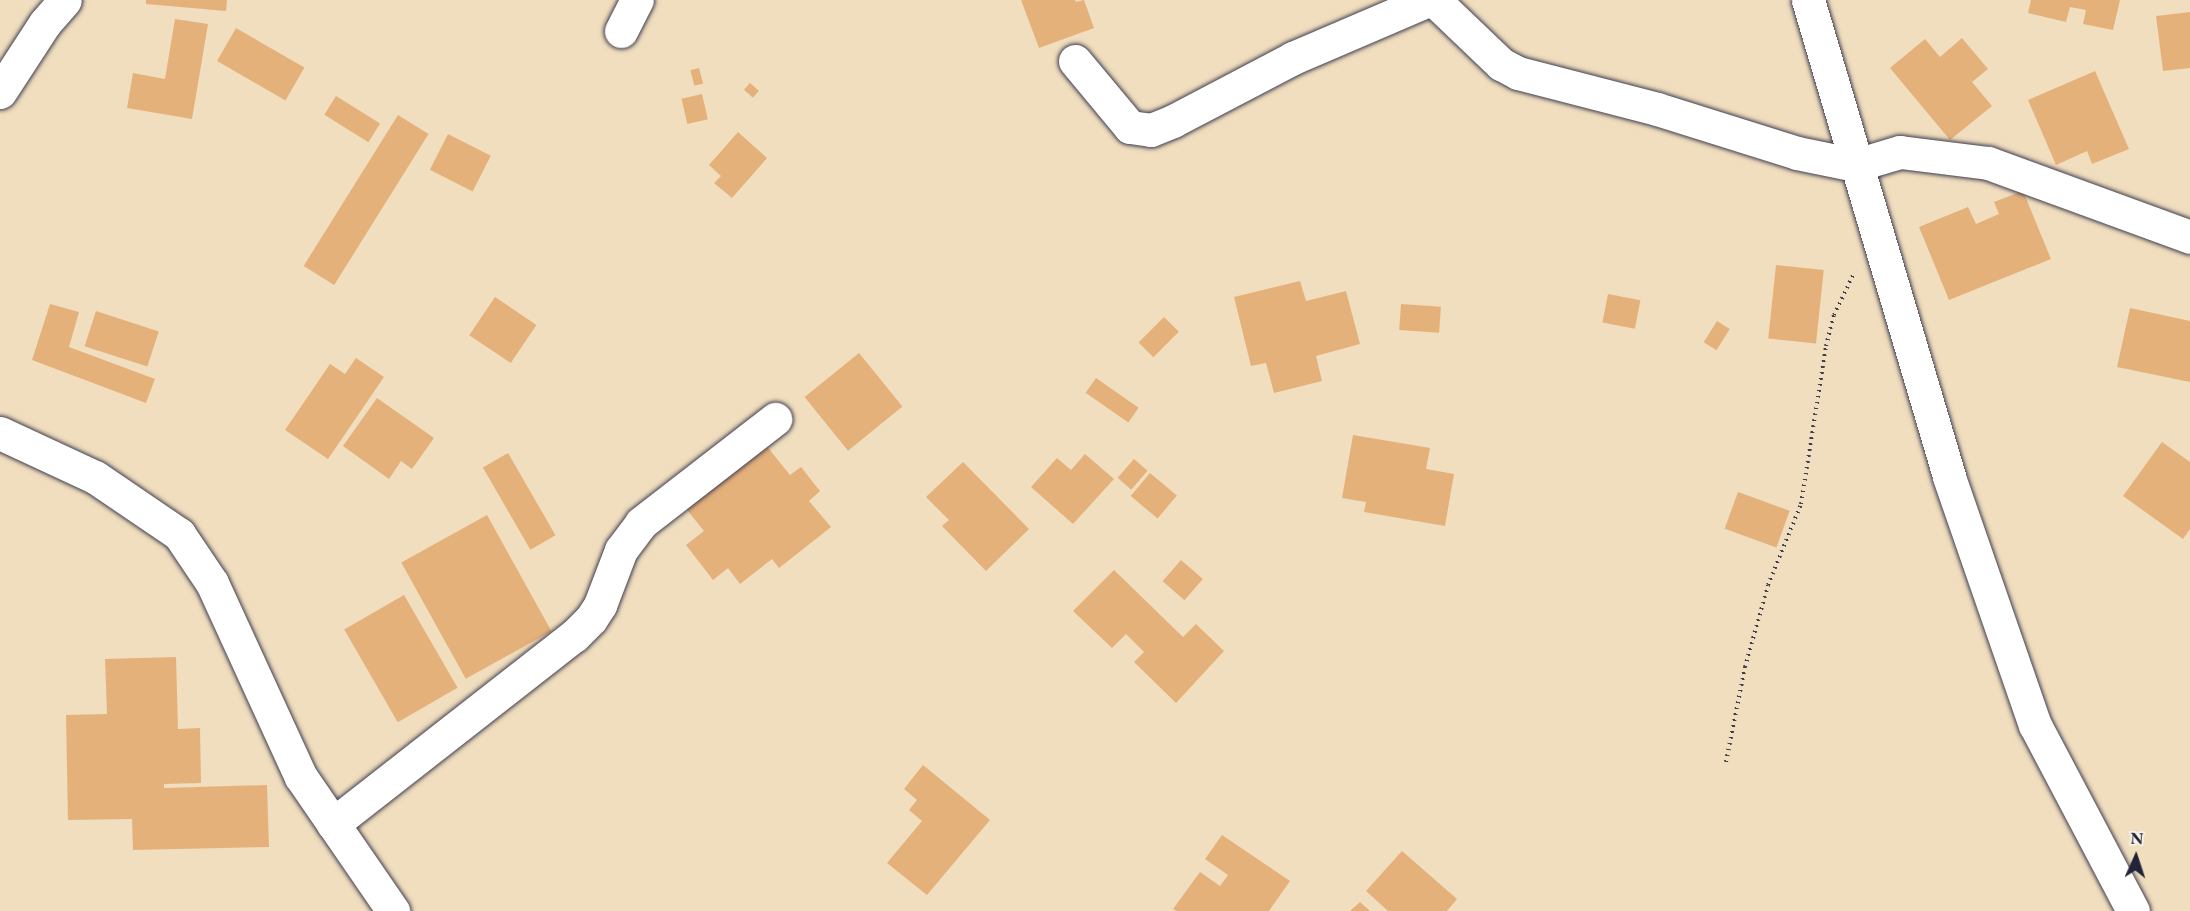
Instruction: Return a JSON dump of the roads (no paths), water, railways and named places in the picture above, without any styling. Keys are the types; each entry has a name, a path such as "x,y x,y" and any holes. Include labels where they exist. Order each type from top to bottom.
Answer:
{"street":[{"path":"0,92 45,23 65,0"},
{"path":"621,31 637,0"},
{"path":"1075,61 1130,127 1151,130 1173,122 1293,58 1428,0"},
{"path":"1434,0 1501,64 1518,73 1657,109 1797,153 1856,165 1900,152 1988,163 2190,237"},
{"path":"1808,0 1949,477 2035,725 2133,911"},
{"path":"333,824 574,636 591,619 600,605 621,550 641,523 775,419"},
{"path":"0,432 96,477 178,534 212,583 301,777 393,911"}]}
